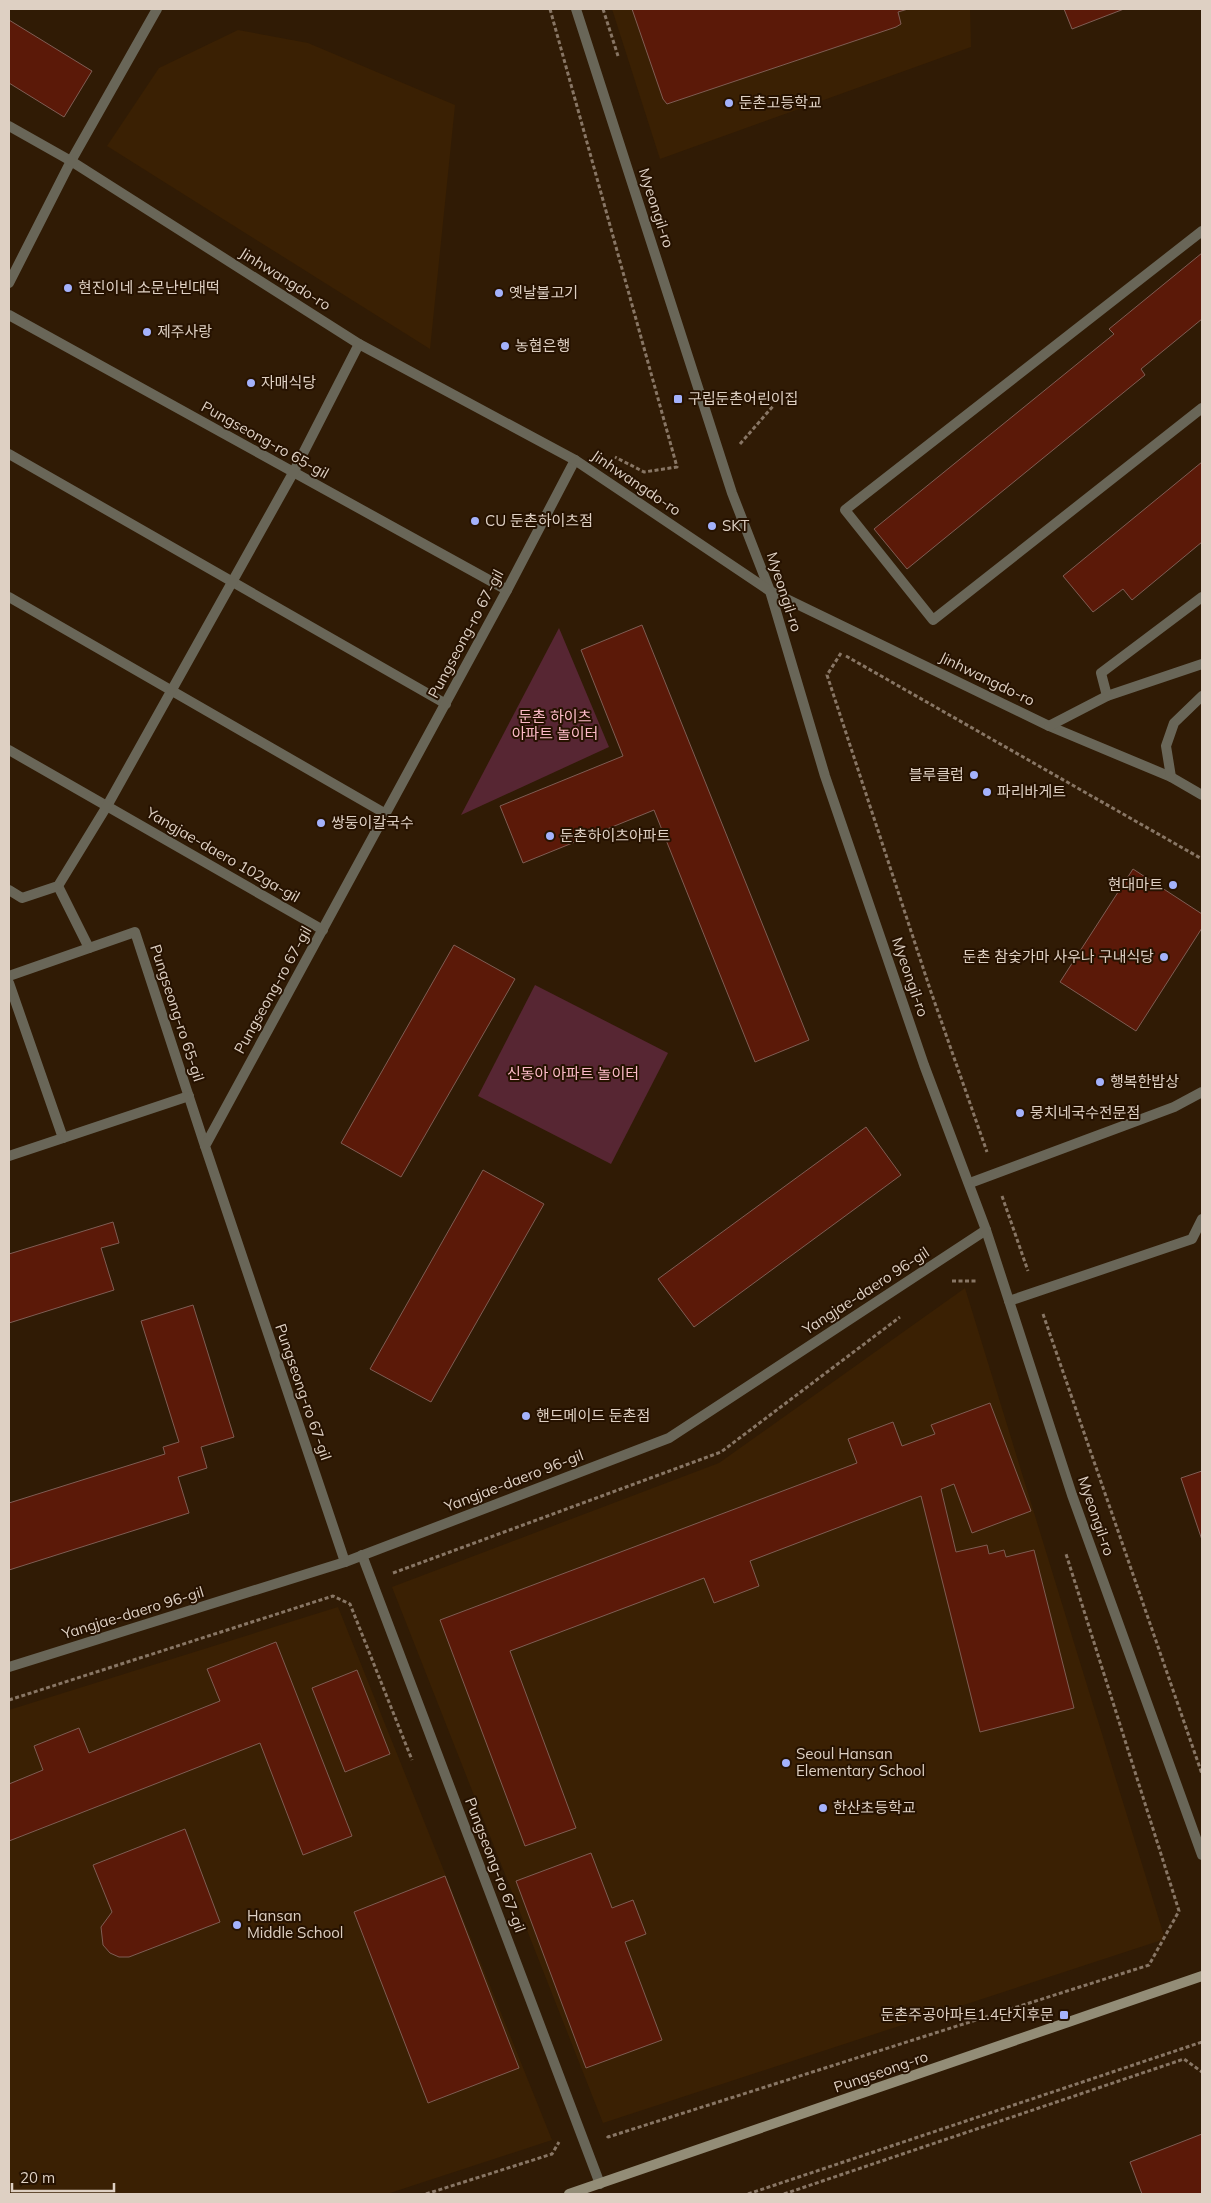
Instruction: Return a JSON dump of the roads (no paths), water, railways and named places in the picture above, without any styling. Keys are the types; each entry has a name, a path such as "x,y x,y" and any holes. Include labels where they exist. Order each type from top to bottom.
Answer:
{"main road":[{"name":"Pungseong-ro","path":"569,2194 1202,1976"}],"street":[{"path":"9,283 71,161 157,9"},
{"name":"Myeongil-ro","path":"576,9 732,493 770,591 825,776 924,1065 970,1183 1072,1495 1202,1855"},
{"name":"Jinhwangdo-ro","path":"9,126 71,161 359,344 575,460 770,591 1049,726 1171,777 1202,795"},
{"path":"1202,231 846,510 933,620 1202,408"},
{"name":"Pungseong-ro 65-gil","path":"9,315 292,473 507,590"},
{"path":"9,890 22,898 58,886 107,806 171,692 292,473 359,344"},
{"path":"9,454 446,704"},
{"name":"Pungseong-ro 67-gil","path":"345,1562 205,1146 446,704 575,460"},
{"path":"9,597 171,692 386,814"},
{"path":"1107,696 1101,673 1202,597"},
{"path":"1049,726 1107,696 1202,664"},
{"path":"1171,777 1166,746 1174,723 1202,696"},
{"name":"Yangjae-daero 102ga-gil","path":"9,750 323,930"},
{"path":"58,886 89,948"},
{"name":"Pungseong-ro 65-gil","path":"9,976 135,932 205,1146"},
{"path":"9,983 62,1138"},
{"path":"970,1183 1174,1107 1202,1092"},
{"path":"9,1156 189,1096"},
{"path":"1009,1301 1192,1239 1202,1219"},
{"name":"Yangjae-daero 96-gil","path":"9,1667 345,1562 669,1438 986,1230"},
{"name":"Pungseong-ro 67-gil","path":"362,1555 600,2184"}],"place":[{"name":"둔촌고등학교","path":"729,103"},
{"name":"현진이네 소문난빈대떡","path":"68,288"},
{"name":"옛날불고기","path":"499,293"},
{"name":"제주사랑","path":"147,332"},
{"name":"농협은행","path":"505,346"},
{"name":"자매식당","path":"251,383"},
{"name":"구립둔촌어린이집","path":"678,399"},
{"name":"CU 둔촌하이츠점","path":"475,521"},
{"name":"SKT","path":"712,526"},
{"name":"블루클럽","path":"974,775"},
{"name":"파리바게트","path":"987,792"},
{"name":"쌍둥이칼국수","path":"321,823"},
{"name":"둔촌하이츠아파트","path":"550,836"},
{"name":"현대마트","path":"1173,885"},
{"name":"둔촌 참숯가마 사우나 구내식당","path":"1164,957"},
{"name":"행복한밥상","path":"1100,1082"},
{"name":"뭉치네국수전문점","path":"1020,1113"},
{"name":"핸드메이드 둔촌점","path":"526,1416"},
{"name":"Seoul Hansan Elementary School","path":"786,1763"},
{"name":"한산초등학교","path":"823,1808"},
{"name":"Hansan Middle School","path":"237,1925"},
{"name":"둔촌주공아파트1.4단지후문","path":"1064,2015"}],"park label":[{"name":"둔촌 하이츠 아파트 놀이터","path":"555,726"},
{"name":"신동아 아파트 놀이터","path":"573,1074"}]}
